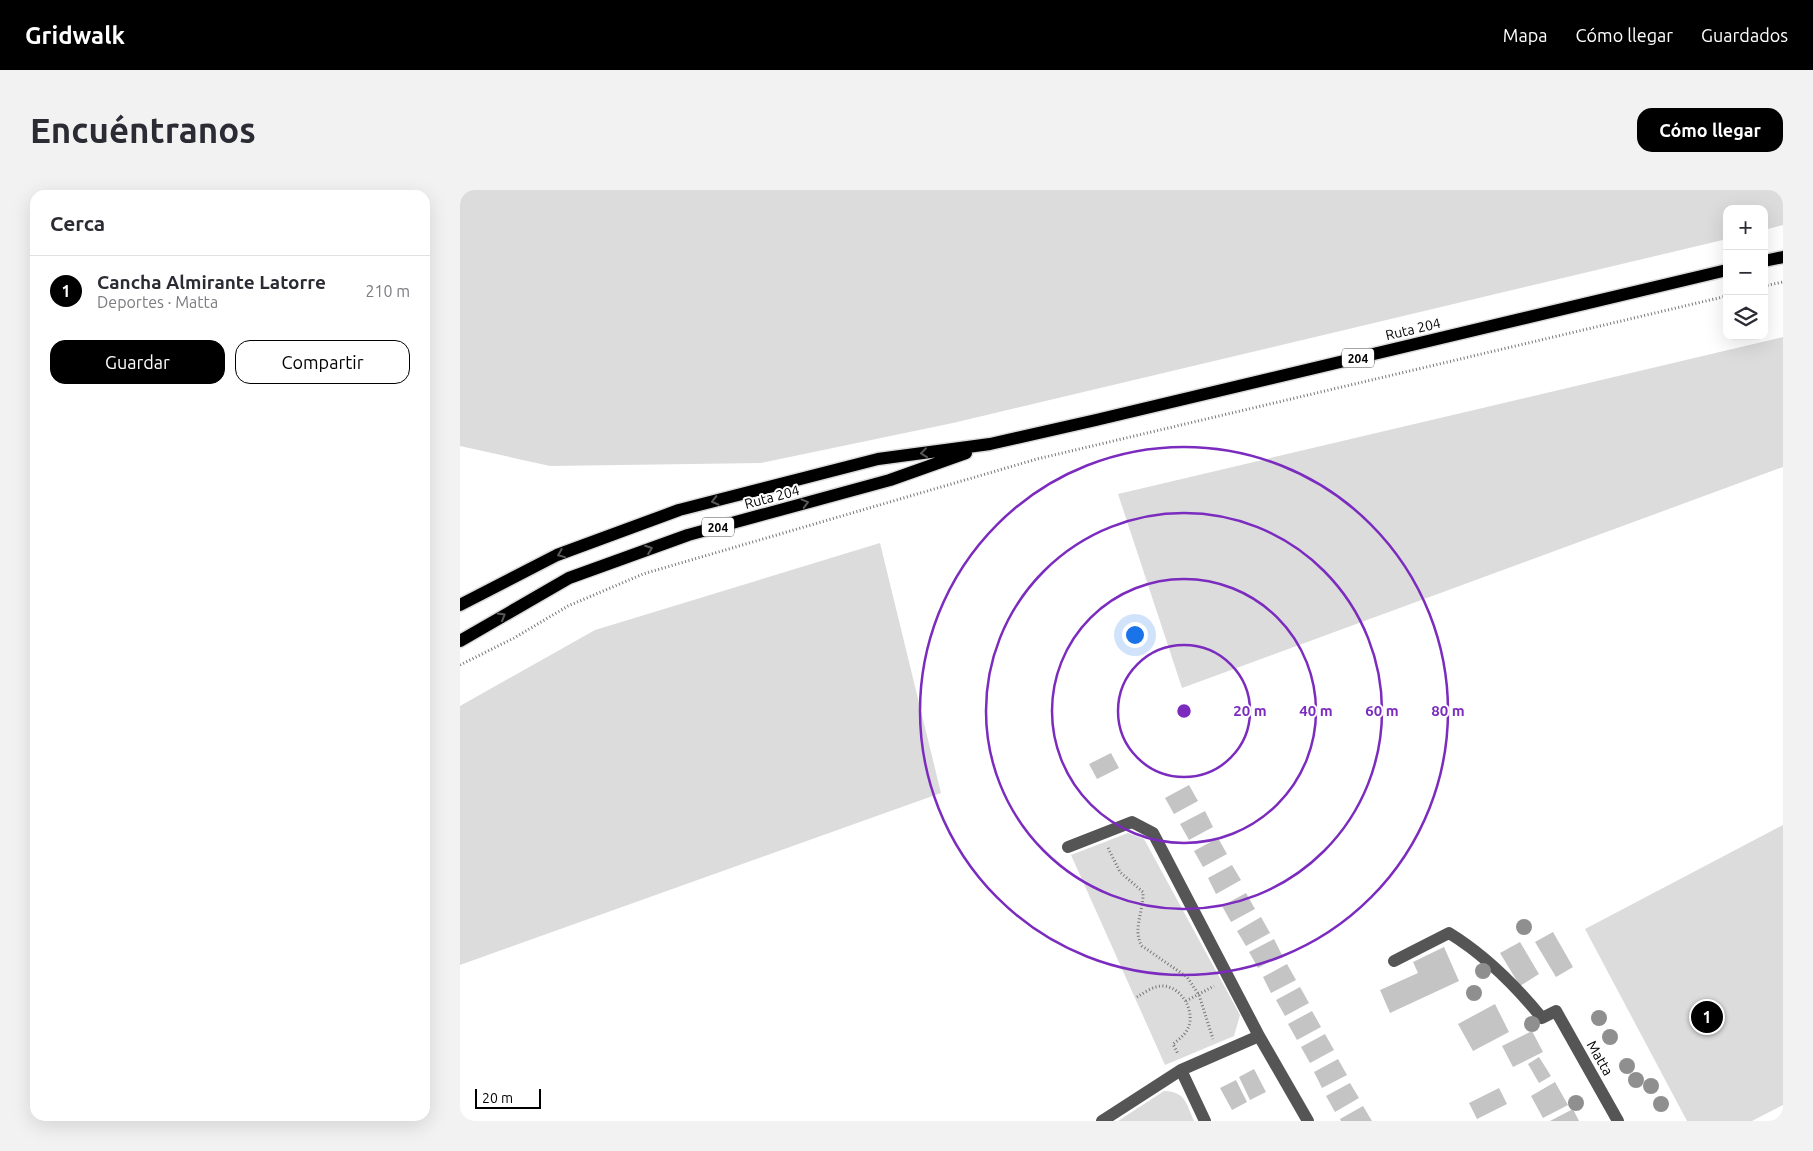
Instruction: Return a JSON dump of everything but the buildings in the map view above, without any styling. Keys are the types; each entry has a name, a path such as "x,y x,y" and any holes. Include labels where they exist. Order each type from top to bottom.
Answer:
{"main road":[{"path":"1768,260 1783,257"},
{"name":"Ruta 204","path":"460,605 557,555 678,510 878,459 990,444 1723,271"},
{"name":"Ruta 204","path":"460,641 569,578 688,535 890,480 990,444"}],"street":[{"path":"1068,847 1132,822 1153,833 1259,1036 1308,1121"},
{"name":"Matta","path":"1394,961 1449,933 1497,970 1542,1018 1556,1011 1618,1121"},
{"path":"1102,1121 1181,1070 1259,1036"},
{"path":"1181,1070 1204,1121"}],"path":[{"path":"1768,285 1783,282"},
{"path":"460,665 514,638 568,606 643,574 1037,459 1723,297"},
{"path":"1103,833 1114,864 1120,872 1143,892 1144,905 1137,931 1138,940 1142,946 1187,977 1199,994 1218,1054"},
{"path":"1186,1001 1217,984"},
{"path":"1137,997 1161,986 1175,990 1186,1001 1190,1020 1188,1030 1173,1044 1178,1055"}],"shaded area":[{"path":"460,190 1783,190 1783,225 1768,229 1768,205 1723,205 1723,240 953,423 761,463 550,466 460,446"},
{"path":"1783,337 1783,467 1182,688 1118,494"},
{"path":"880,543 941,793 460,965 460,706 595,630"},
{"path":"1783,825 1783,1105 1752,1121 1687,1121 1585,929"},
{"path":"1128,833 1144,839 1240,1015 1234,1036 1165,1065 1071,855"},
{"path":"1164,1091 1181,1096 1187,1104 1194,1121 1118,1121"}],"place":[{"name":"Cancha Almirante Latorre","path":"1707,1017"}]}
